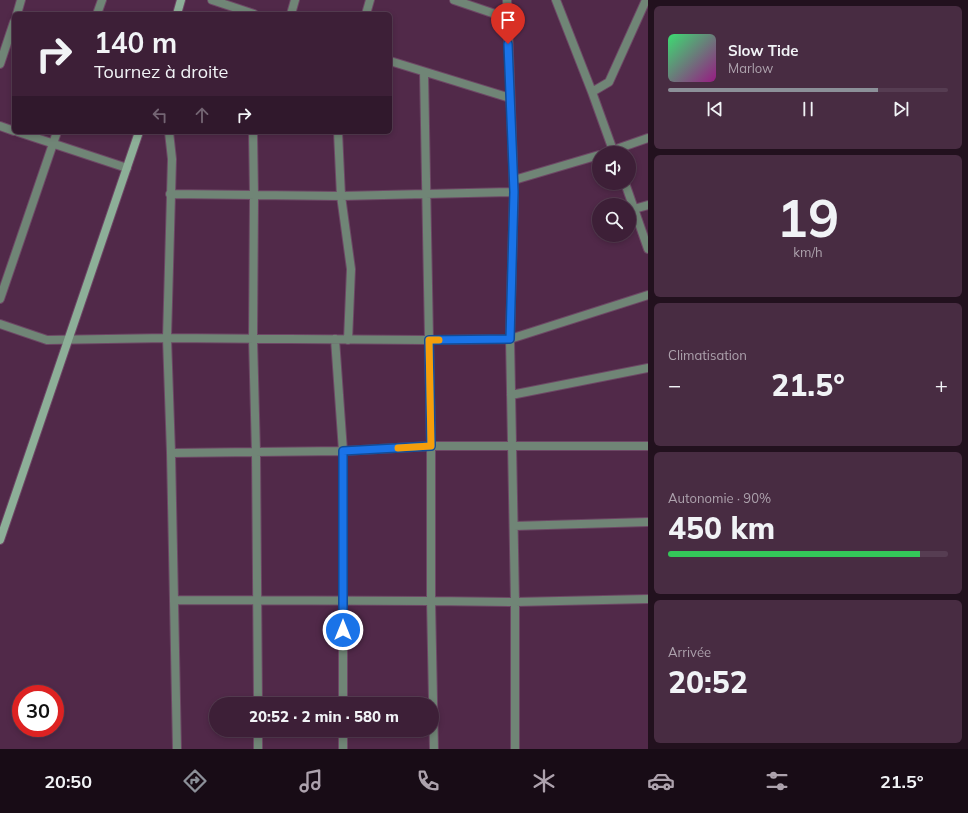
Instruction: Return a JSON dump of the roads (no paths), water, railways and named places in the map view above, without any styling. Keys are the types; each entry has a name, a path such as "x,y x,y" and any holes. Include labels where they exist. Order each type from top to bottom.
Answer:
{"street":[{"path":"18,12 21,0"},
{"path":"98,12 102,0"},
{"path":"178,12 181,0"},
{"path":"212,0 245,12"},
{"path":"292,12 296,0"},
{"path":"367,12 370,0"},
{"path":"454,0 507,18"},
{"path":"507,0 514,180 510,339 515,602 515,749"},
{"path":"556,0 592,92 609,146"},
{"path":"592,92 609,82 646,0"},
{"path":"0,64 12,28"},
{"path":"392,62 510,98"},
{"path":"424,72 431,446 431,600 434,749"},
{"path":"0,126 12,130"},
{"path":"24,134 127,168"},
{"path":"0,299 55,134"},
{"path":"0,539 70,339 138,134"},
{"path":"169,134 172,159 167,338 171,453 177,749"},
{"path":"253,134 253,340 256,453 258,697"},
{"path":"338,134 341,196 351,269 348,340"},
{"path":"627,146 648,138"},
{"path":"514,180 592,157"},
{"path":"170,194 341,196 514,192"},
{"path":"636,208 648,205"},
{"path":"636,215 648,249"},
{"path":"0,324 47,340 167,338 253,340 510,339 648,295"},
{"path":"335,339 343,451 343,697"},
{"path":"511,395 648,368"},
{"path":"171,453 343,451 431,446 648,446"},
{"path":"514,526 648,522"},
{"path":"174,600 431,600 515,602 648,599"},
{"path":"258,737 258,749"},
{"path":"343,737 343,749"}]}
